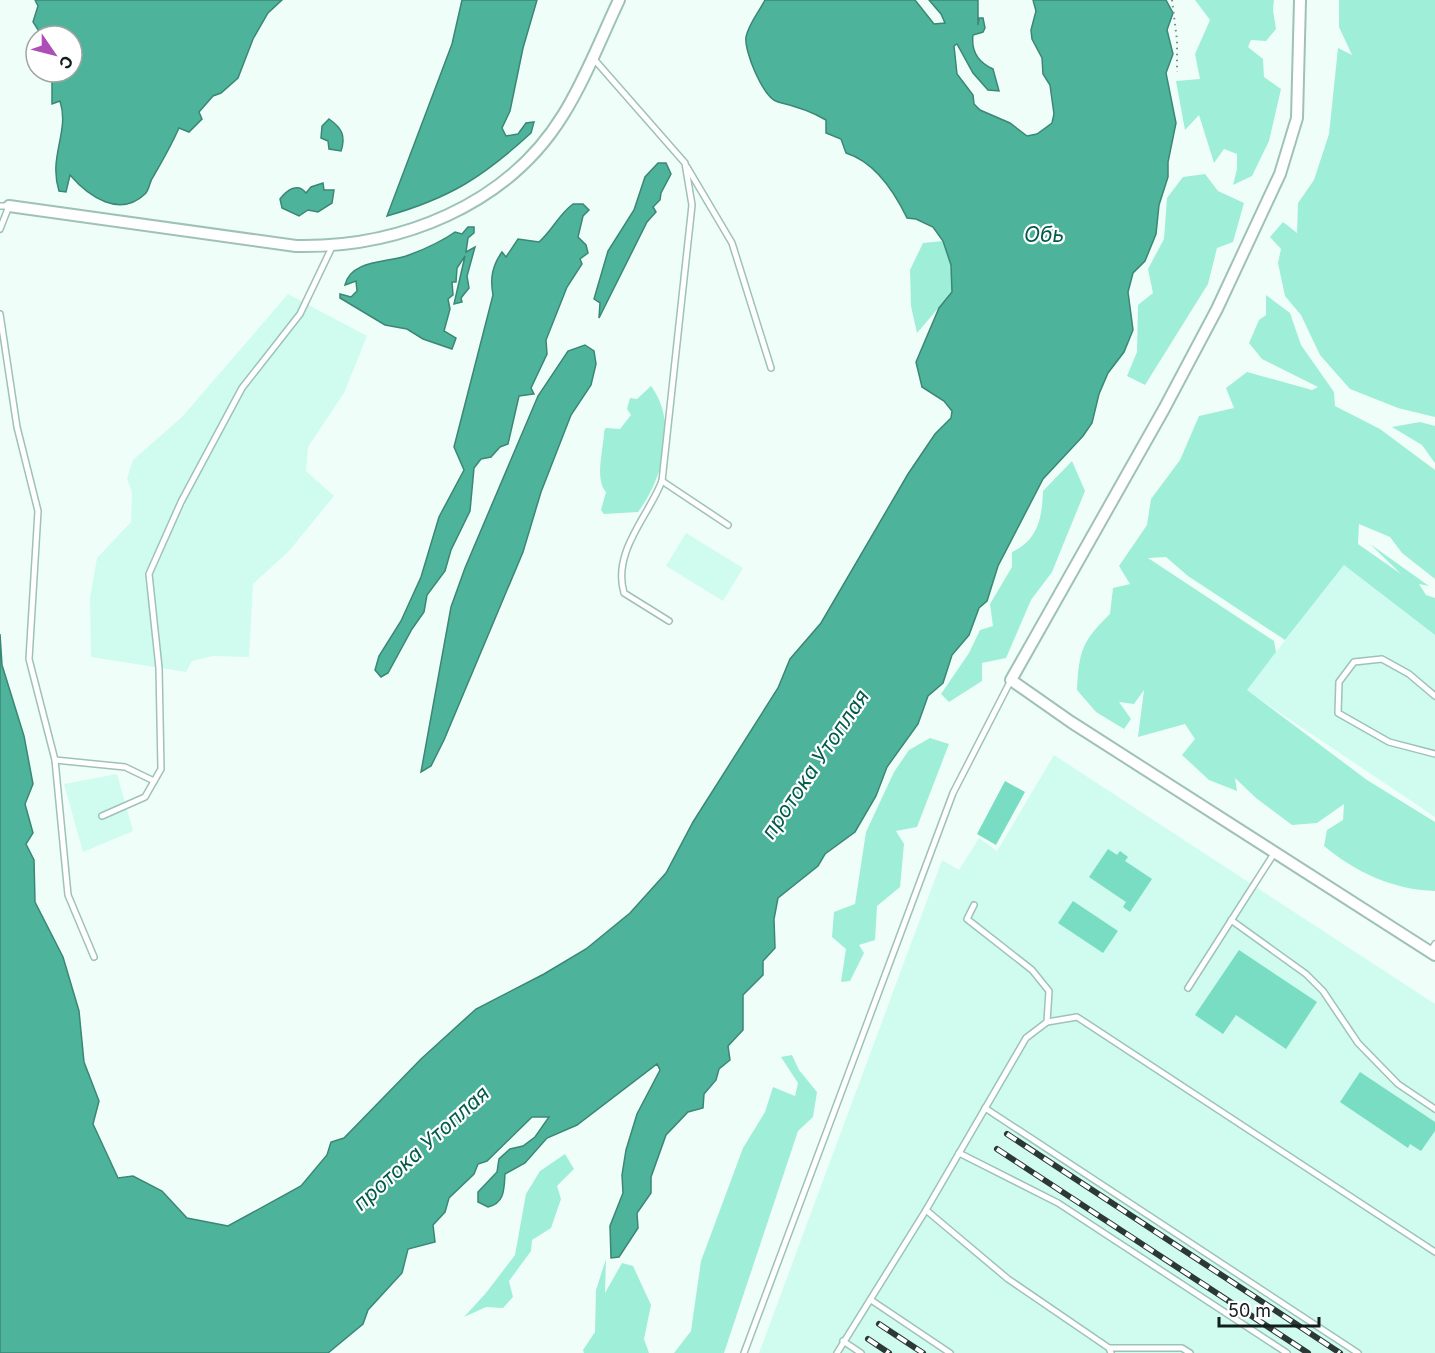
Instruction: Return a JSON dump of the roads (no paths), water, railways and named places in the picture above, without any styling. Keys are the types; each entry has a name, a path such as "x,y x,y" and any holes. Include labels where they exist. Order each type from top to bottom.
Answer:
{"street":[{"path":"4,206 297,246 332,247 374,241 440,220 489,192 519,167 563,115 619,0"},
{"path":"1300,0 1301,58 1297,118 1280,174 1221,299 1164,409 1011,680 1071,722 1433,950"}],"lane":[{"path":"591,57 685,163 732,243 771,369"},
{"path":"669,621 624,593 619,576 634,530 655,501 663,481 692,205 685,163"},
{"path":"0,229 4,206"},
{"path":"102,816 145,797 161,769 159,668 149,574 181,502 242,388 300,314 332,247"},
{"path":"0,314 17,427 38,511 30,659 56,760 68,895 94,957"},
{"path":"663,481 728,525"},
{"path":"1435,696 1409,674 1382,659 1354,662 1339,682 1338,713 1389,742 1435,754"},
{"path":"744,1353 953,792 1011,680"},
{"path":"56,760 125,767 154,781"},
{"path":"1188,988 1275,852"},
{"path":"974,905 967,919 1032,970 1049,991 1047,1022"},
{"path":"1231,920 1306,974 1323,991 1358,1043 1398,1084 1435,1109"},
{"path":"837,1353 926,1210 1026,1038 1047,1022 1077,1017 1435,1252"},
{"path":"985,1108 1358,1353"},
{"path":"959,1153 1058,1203 1287,1353"},
{"path":"926,1210 1008,1279 1110,1351 1182,1348 1190,1353"},
{"path":"870,1300 950,1353"},
{"path":"843,1341 861,1353"}],"water":[{"path":"35,0 282,0 268,13 253,39 238,78 221,93 213,96 199,112 202,119 189,132 179,128 147,192 135,201 125,204 105,202 95,197 70,175 66,192 59,191 56,167 63,123 60,101 52,104 52,84 84,84 84,24 34,24 38,6"},
{"path":"462,0 537,0 523,48 510,111 502,128 506,136 518,134 526,123 534,122 531,133 497,162 465,184 429,202 387,216 452,44"},
{"name":"Обь","path":"765,0 915,0 934,24 945,23 941,14 929,0 978,0 978,25 979,18 983,18 985,28 983,32 973,35 974,51 979,59 993,69 999,91 988,90 973,73 957,44 954,46 957,74 973,95 974,104 980,110 1010,123 1027,136 1037,134 1052,123 1054,114 1050,85 1043,74 1042,58 1032,39 1031,30 1036,11 1033,0 1166,0 1173,13 1167,30 1173,54 1166,73 1176,123 1168,162 1168,177 1159,205 1156,234 1145,261 1133,273 1128,292 1133,330 1124,352 1108,373 1099,394 1092,423 1043,479 998,566 987,601 979,608 969,635 952,655 943,683 928,696 918,724 887,767 876,796 855,832 825,854 818,866 778,898 774,919 775,948 763,961 763,975 743,995 743,1030 728,1046 730,1060 719,1069 716,1080 704,1094 703,1108 688,1112 666,1135 651,1177 651,1193 637,1213 638,1228 619,1257 611,1258 610,1226 623,1193 622,1175 626,1150 637,1114 660,1070 657,1064 577,1125 547,1138 525,1163 505,1174 501,1199 488,1207 478,1202 478,1192 497,1172 499,1159 510,1149 523,1146 535,1137 549,1117 532,1117 487,1161 478,1164 474,1174 449,1198 445,1212 433,1225 435,1242 408,1249 402,1273 368,1310 363,1324 328,1353 0,1353 0,634 2,665 24,736 33,784 25,804 33,833 26,844 34,860 35,902 63,957 79,1011 84,1062 99,1101 93,1124 118,1178 133,1176 162,1191 187,1218 228,1226 301,1186 327,1155 331,1142 344,1138 421,1059 476,1009 544,974 586,949 630,913 666,873 693,822 778,688 790,659 821,623 908,474 935,434 951,418 952,411 944,401 922,387 916,362 939,308 952,292 951,265 943,241 933,227 916,219 907,218 890,188 875,170 846,153 841,139 826,133 826,120 803,109 778,102 766,92 751,63 746,44 747,32"},
{"path":"329,119 342,133 341,151 329,149 328,141 321,138 322,126"},
{"path":"658,163 666,163 671,174 661,193 660,200 653,207 656,212 647,222 599,318 600,303 594,299 608,251 634,210 645,177"},
{"path":"323,183 324,190 334,190 332,203 318,212 308,210 299,216 282,208 280,199 289,190 300,188 306,193 311,187"},
{"path":"573,204 583,204 589,210 583,216 578,237 586,245 588,253 580,259 582,264 567,287 546,340 547,354 531,388 534,394 519,396 508,444 500,447 491,457 481,459 474,468 470,511 451,550 445,571 427,595 424,612 388,673 381,677 375,670 379,656 401,621 421,577 439,517 464,470 454,447 493,295 492,278 496,262 502,252 506,257 518,239 539,242"},
{"path":"468,227 474,227 474,233 468,238 466,252 475,247 467,276 469,288 461,298 462,302 454,304 465,256 457,268 456,282 452,282 453,295 448,299 450,309 444,331 456,338 452,349 423,339 407,329 385,325 340,298 340,294 351,297 357,291 356,281 345,285 355,270 372,263 415,253 455,232 462,234"},
{"path":"585,345 594,351 596,364 591,385 571,415 541,492 523,552 444,740 431,766 421,772 451,607 465,568 538,396 568,351"}],"railway":[{"path":"1007,1134 1340,1353"},
{"path":"997,1149 1308,1353"},
{"path":"879,1324 923,1353"},
{"path":"868,1339 889,1353"}],"water label":[{"name":"протока Утоплая","path":"815,764"},
{"name":"протока Утоплая","path":"421,1148"}]}
